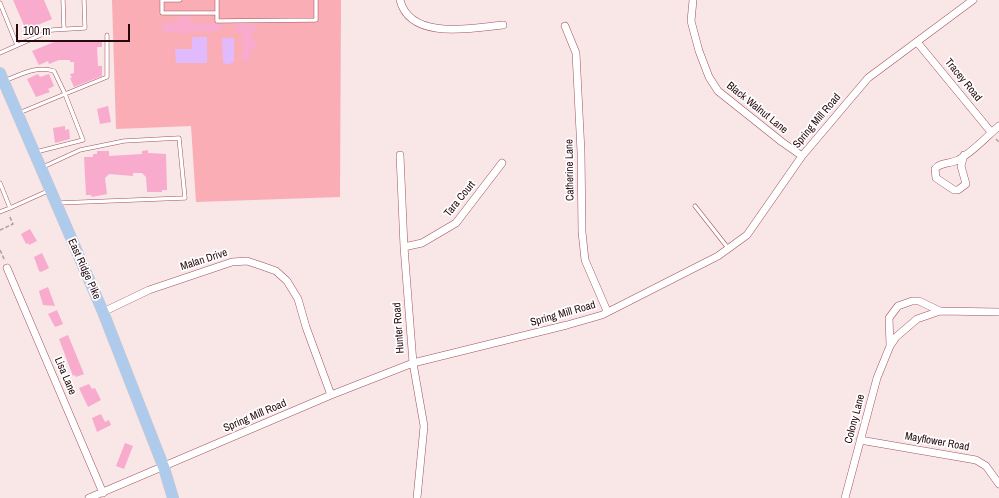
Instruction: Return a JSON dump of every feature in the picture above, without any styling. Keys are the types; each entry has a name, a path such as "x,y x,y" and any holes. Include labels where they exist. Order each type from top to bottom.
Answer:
{"main road":[{"name":"East Ridge Pike","path":"2,77 33,153 103,312 164,468 173,498"}],"street":[{"path":"400,0 411,18 422,25 436,29 452,30 503,25"},
{"name":"Black Walnut Lane","path":"693,0 692,21 699,51 709,77 718,91 802,156"},
{"name":"Spring Mill Road","path":"90,498 164,468 331,395 413,363 567,325 608,311 718,256 747,236 802,156 868,78 973,0"},
{"name":"Catherine Lane","path":"565,26 576,54 581,152 582,232 585,260 608,311"},
{"name":"Tracey Road","path":"917,42 991,132"},
{"path":"964,155 961,166 966,184 958,190 954,190 936,178 935,169 940,165 954,162 999,126"},
{"name":"Hunter Road","path":"400,155 404,247 413,363 418,402 424,426 416,498"},
{"name":"Tara Court","path":"404,247 422,243 456,223 502,163"},
{"name":"Malan Drive","path":"103,312 149,290 232,262 247,261 276,271 287,281 298,299 306,327 331,395"},
{"name":"Lisa Lane","path":"7,268 103,493"},
{"name":"Colony Lane","path":"890,346 889,318 898,306 912,301 919,301 940,311"},
{"name":"Colony Lane","path":"845,498 877,378 890,346 906,327 917,319 940,311 999,312"},
{"name":"Mayflower Road","path":"860,440 976,460 986,466 999,484"}],"lane":[{"path":"63,0 64,29"},
{"path":"0,53 52,30 85,28 84,0"},
{"path":"180,0 162,0 162,13 217,13"},
{"path":"218,0 217,21 316,20 316,0"},
{"path":"0,3 17,45"},
{"path":"17,114 107,77 107,35"},
{"path":"2,77 38,68 46,68 54,71 65,94 83,140 33,153"},
{"path":"40,168 80,150 124,141 179,138 185,198 55,203"},
{"path":"0,183 8,209"},
{"path":"0,212 50,190"},
{"path":"695,206 728,248"}],"path":[{"path":"0,230 13,224 8,209"},
{"path":"0,250 7,268"}],"shaded area":[{"path":"112,0 341,0 340,197 196,202 191,126 116,129"},
{"path":"192,37 207,37 207,63 176,63 175,49 192,49"},
{"path":"222,38 234,38 234,62 226,65 223,62"}],"building":[{"path":"13,0 44,0 52,19 26,30"},
{"path":"178,17 190,17 190,23 221,24 221,31 189,32 188,34 163,32 163,23 178,23"},
{"path":"242,24 256,26 256,31 252,31 252,39 257,39 256,49 251,49 250,61 242,61 242,34 240,31 235,31 235,25"},
{"path":"102,41 102,47 97,47 98,66 102,66 102,76 74,87 70,74 74,73 74,62 70,62 70,60 59,60 49,64 48,61 39,65 32,51 54,42"},
{"path":"38,74 40,77 49,74 54,86 48,89 50,92 36,97 27,79"},
{"path":"108,106 111,122 100,124 97,109"},
{"path":"65,126 65,130 69,129 70,139 55,143 53,128"},
{"path":"148,150 148,153 166,154 167,190 162,190 162,192 147,192 146,177 142,173 133,173 133,176 109,174 105,178 107,194 92,197 91,195 86,195 84,157 93,157 93,154 97,154 97,151 109,151 109,156 142,154 142,151"},
{"path":"30,229 37,241 29,245 28,243 26,244 21,234"},
{"path":"42,253 49,268 41,272 39,271 34,257"},
{"path":"48,287 55,306 43,305 39,291"},
{"path":"57,310 63,324 55,327 48,314"},
{"path":"68,335 84,374 76,377 75,375 73,376 59,339"},
{"path":"89,384 92,389 95,388 101,400 88,407 79,388"},
{"path":"101,414 105,422 109,420 111,425 97,432 92,418"},
{"path":"125,443 133,446 124,469 116,466"}]}
